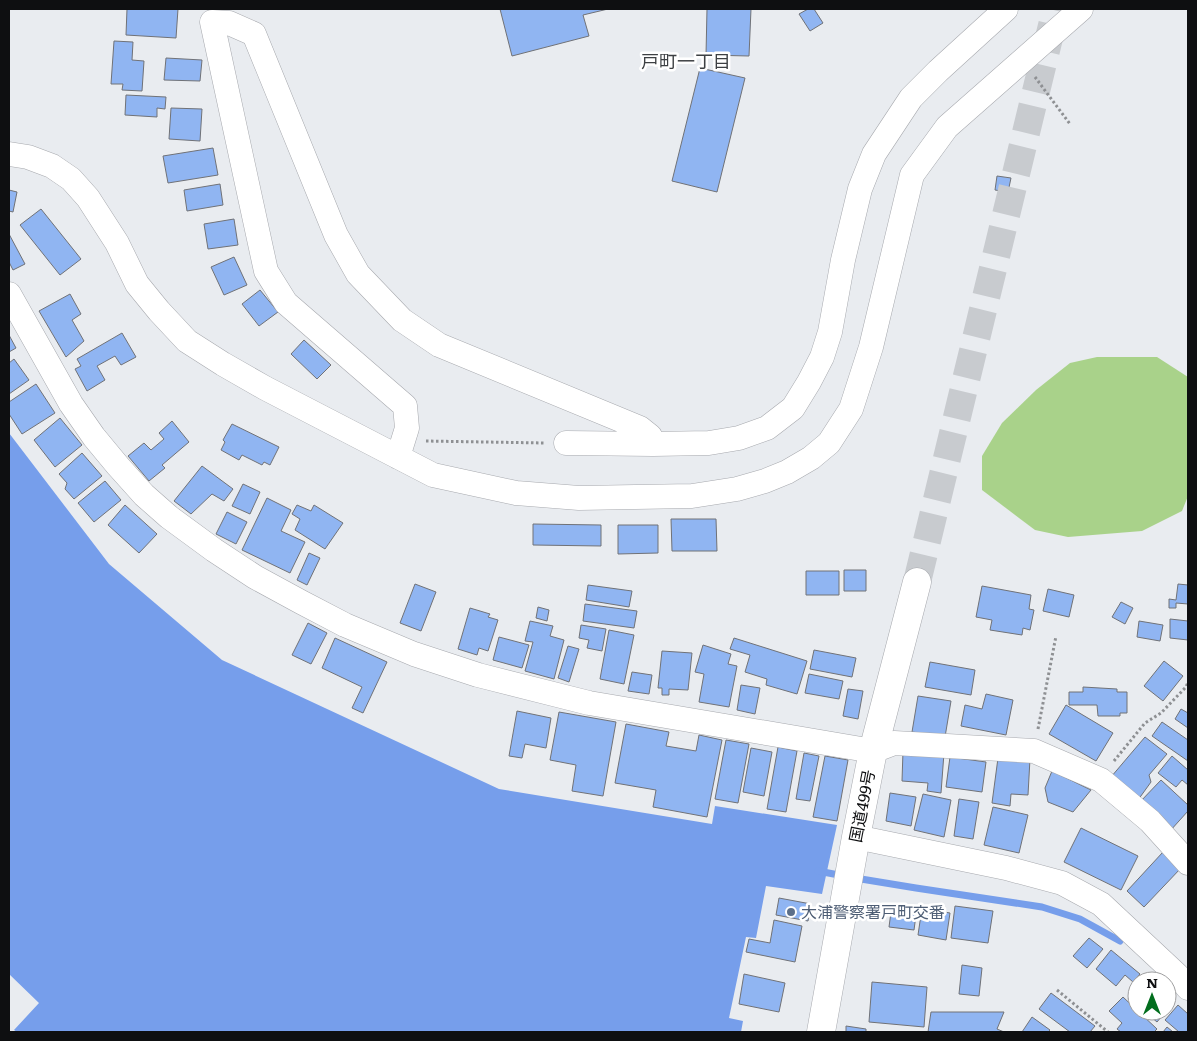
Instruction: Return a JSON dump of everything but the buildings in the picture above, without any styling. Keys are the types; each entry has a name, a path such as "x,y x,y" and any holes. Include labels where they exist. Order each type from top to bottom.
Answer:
{"highway":[{"name":"国道499号","path":"821,1032 873,751 917,582"}],"street":[{"path":"566,443 709,443 739,438 766,428 793,408 822,357 830,332 843,260 860,189 874,154 911,98 1006,9"},
{"path":"9,154 28,157 52,166 71,179 88,198 112,236 137,284 159,311 188,340 223,364 265,388 400,449 433,475 516,494 579,498 692,496 737,489 765,481 787,472 811,458 829,443 851,409 870,347 912,174 947,127 1081,9"},
{"path":"400,449 407,428 405,406 286,303 266,271 212,22 229,23 254,34 336,236 358,274 402,320 439,345 640,428 650,436 653,444"},
{"path":"9,294 71,404 94,437 144,495 214,550 256,577 345,625 414,654 478,675 589,702 873,751 894,743 1034,752 1101,780 1150,821 1188,863"},
{"path":"856,837 1006,868 1062,883 1101,904 1150,949 1188,988"}],"path":[{"path":"400,449 566,443"},
{"path":"1034,752 1056,636"},
{"path":"1101,780 1144,723 1161,713 1186,687 1188,682"},
{"path":"1057,990 1108,1032"},
{"path":"1099,1032 1102,1028"}],"green space":[{"path":"1097,357 1157,357 1188,377 1188,496 1182,511 1142,531 1068,537 1035,530 982,490 982,456 1002,423 1036,390 1070,363"}],"water":[{"path":"9,433 109,564 222,660 499,789 712,824 715,806 837,825 822,894 766,886 756,938 746,937 729,1018 743,1021 741,1032 17,1032 14,1030 39,1003 9,974"}],"waterway":[{"path":"818,871 844,876"},
{"path":"855,878 1042,907 1080,919 1120,941"}],"tunnel":[{"path":"917,582 1056,9"}],"place":[{"name":"大浦警察署戸町交番","path":"791,912"}],"district":[{"name":"戸町一丁目","path":"686,62"}]}
